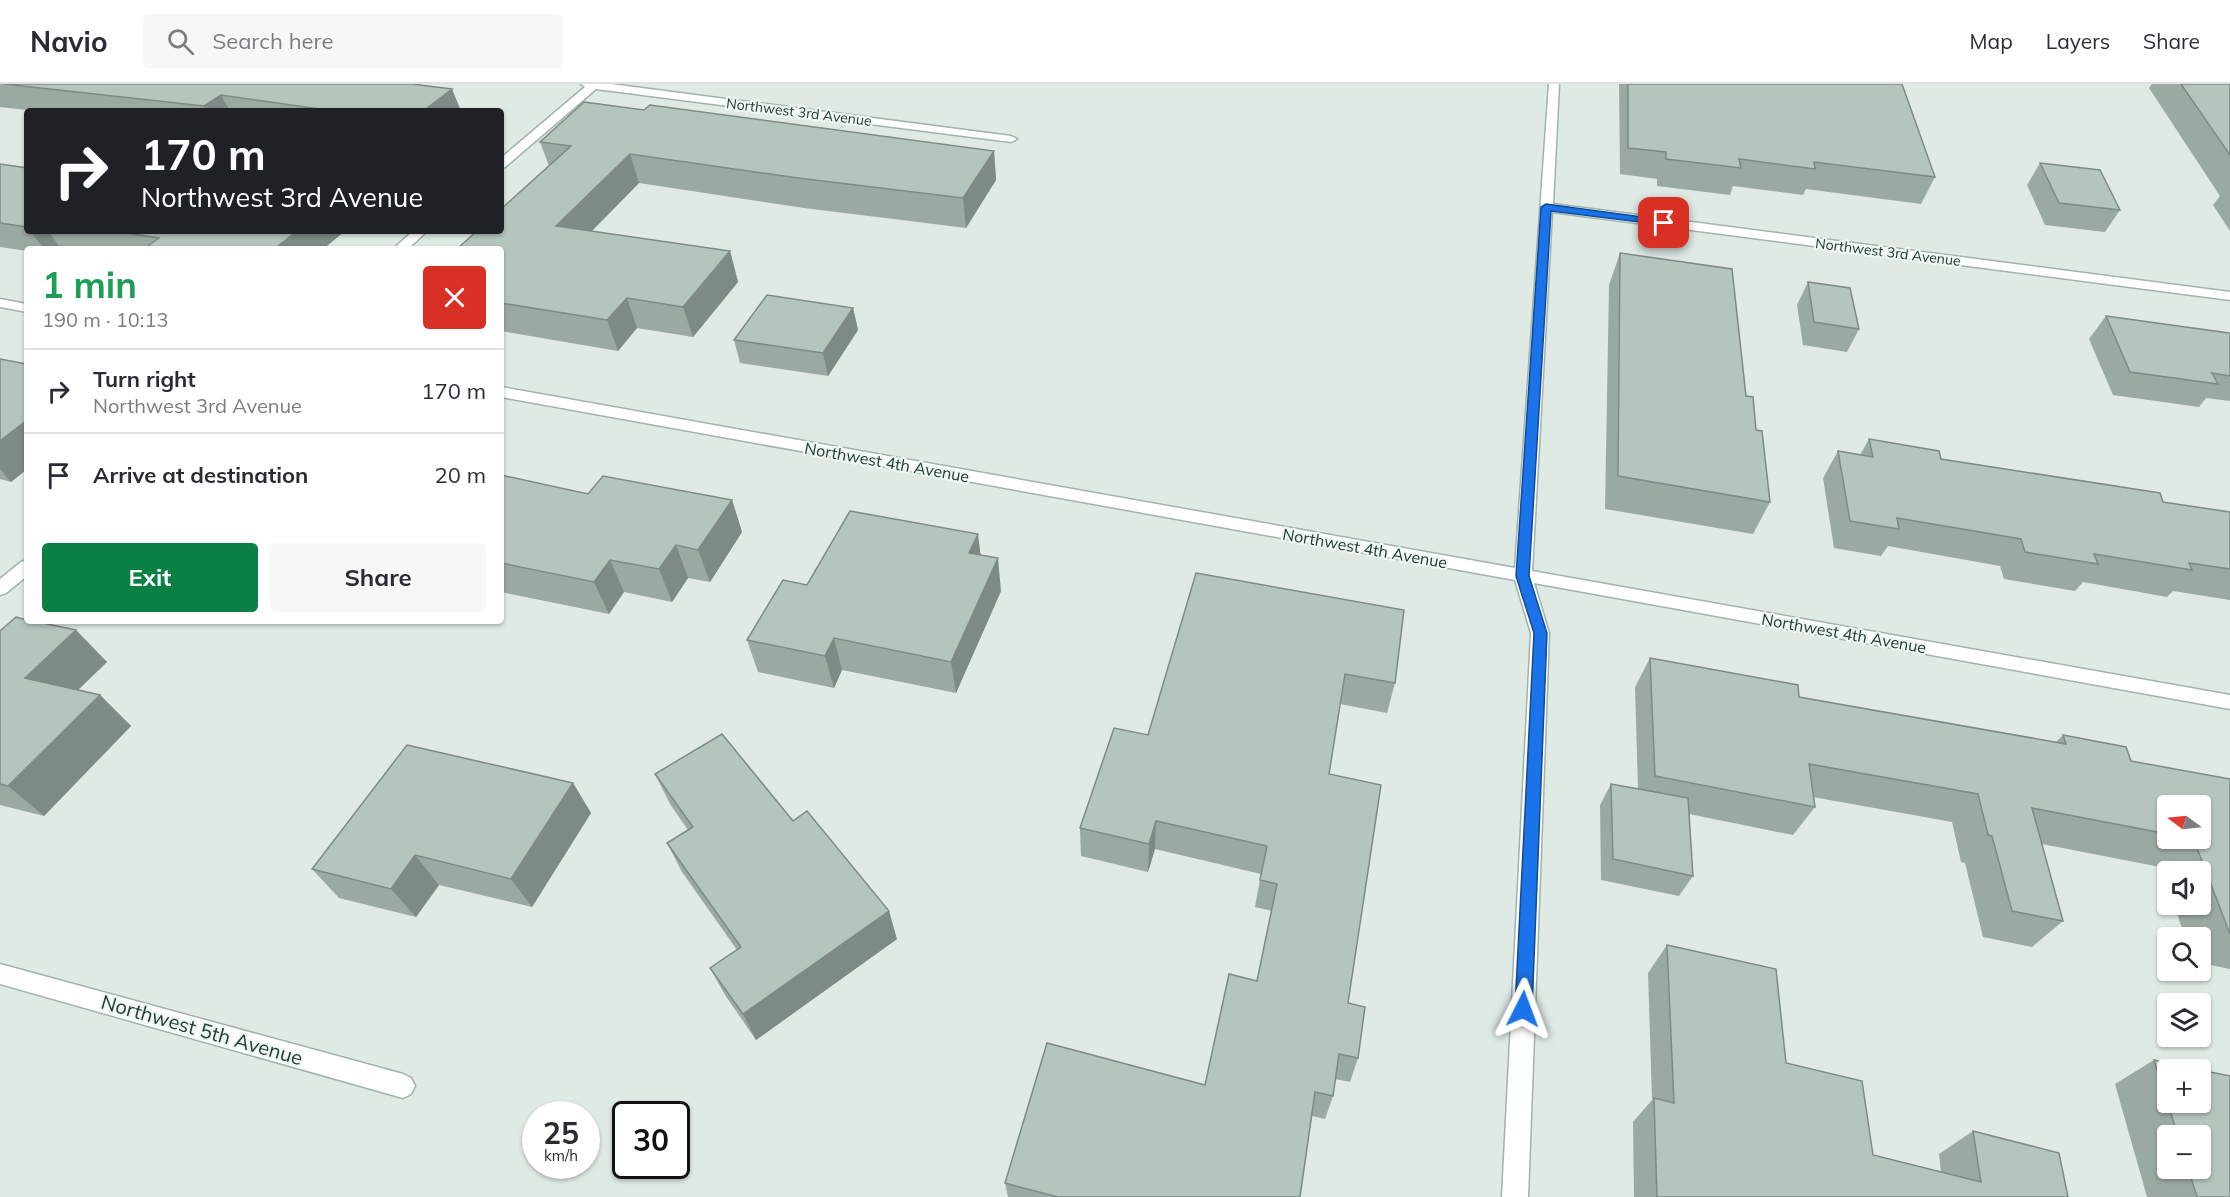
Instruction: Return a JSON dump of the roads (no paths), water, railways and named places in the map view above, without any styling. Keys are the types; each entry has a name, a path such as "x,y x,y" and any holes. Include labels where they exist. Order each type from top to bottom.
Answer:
{"street":[{"path":"504,161 592,84"},
{"name":"Northwest 3rd Avenue","path":"592,84 1011,139"},
{"path":"1515,1197 1540,633 1523,576 1554,84"},
{"name":"Northwest 3rd Avenue","path":"1546,207 2230,296"},
{"path":"404,246 418,234"},
{"path":"0,303 24,307"},
{"name":"Northwest 4th Avenue","path":"504,393 2230,702"},
{"path":"0,589 24,569"},
{"name":"Northwest 5th Avenue","path":"0,974 403,1086"}]}
